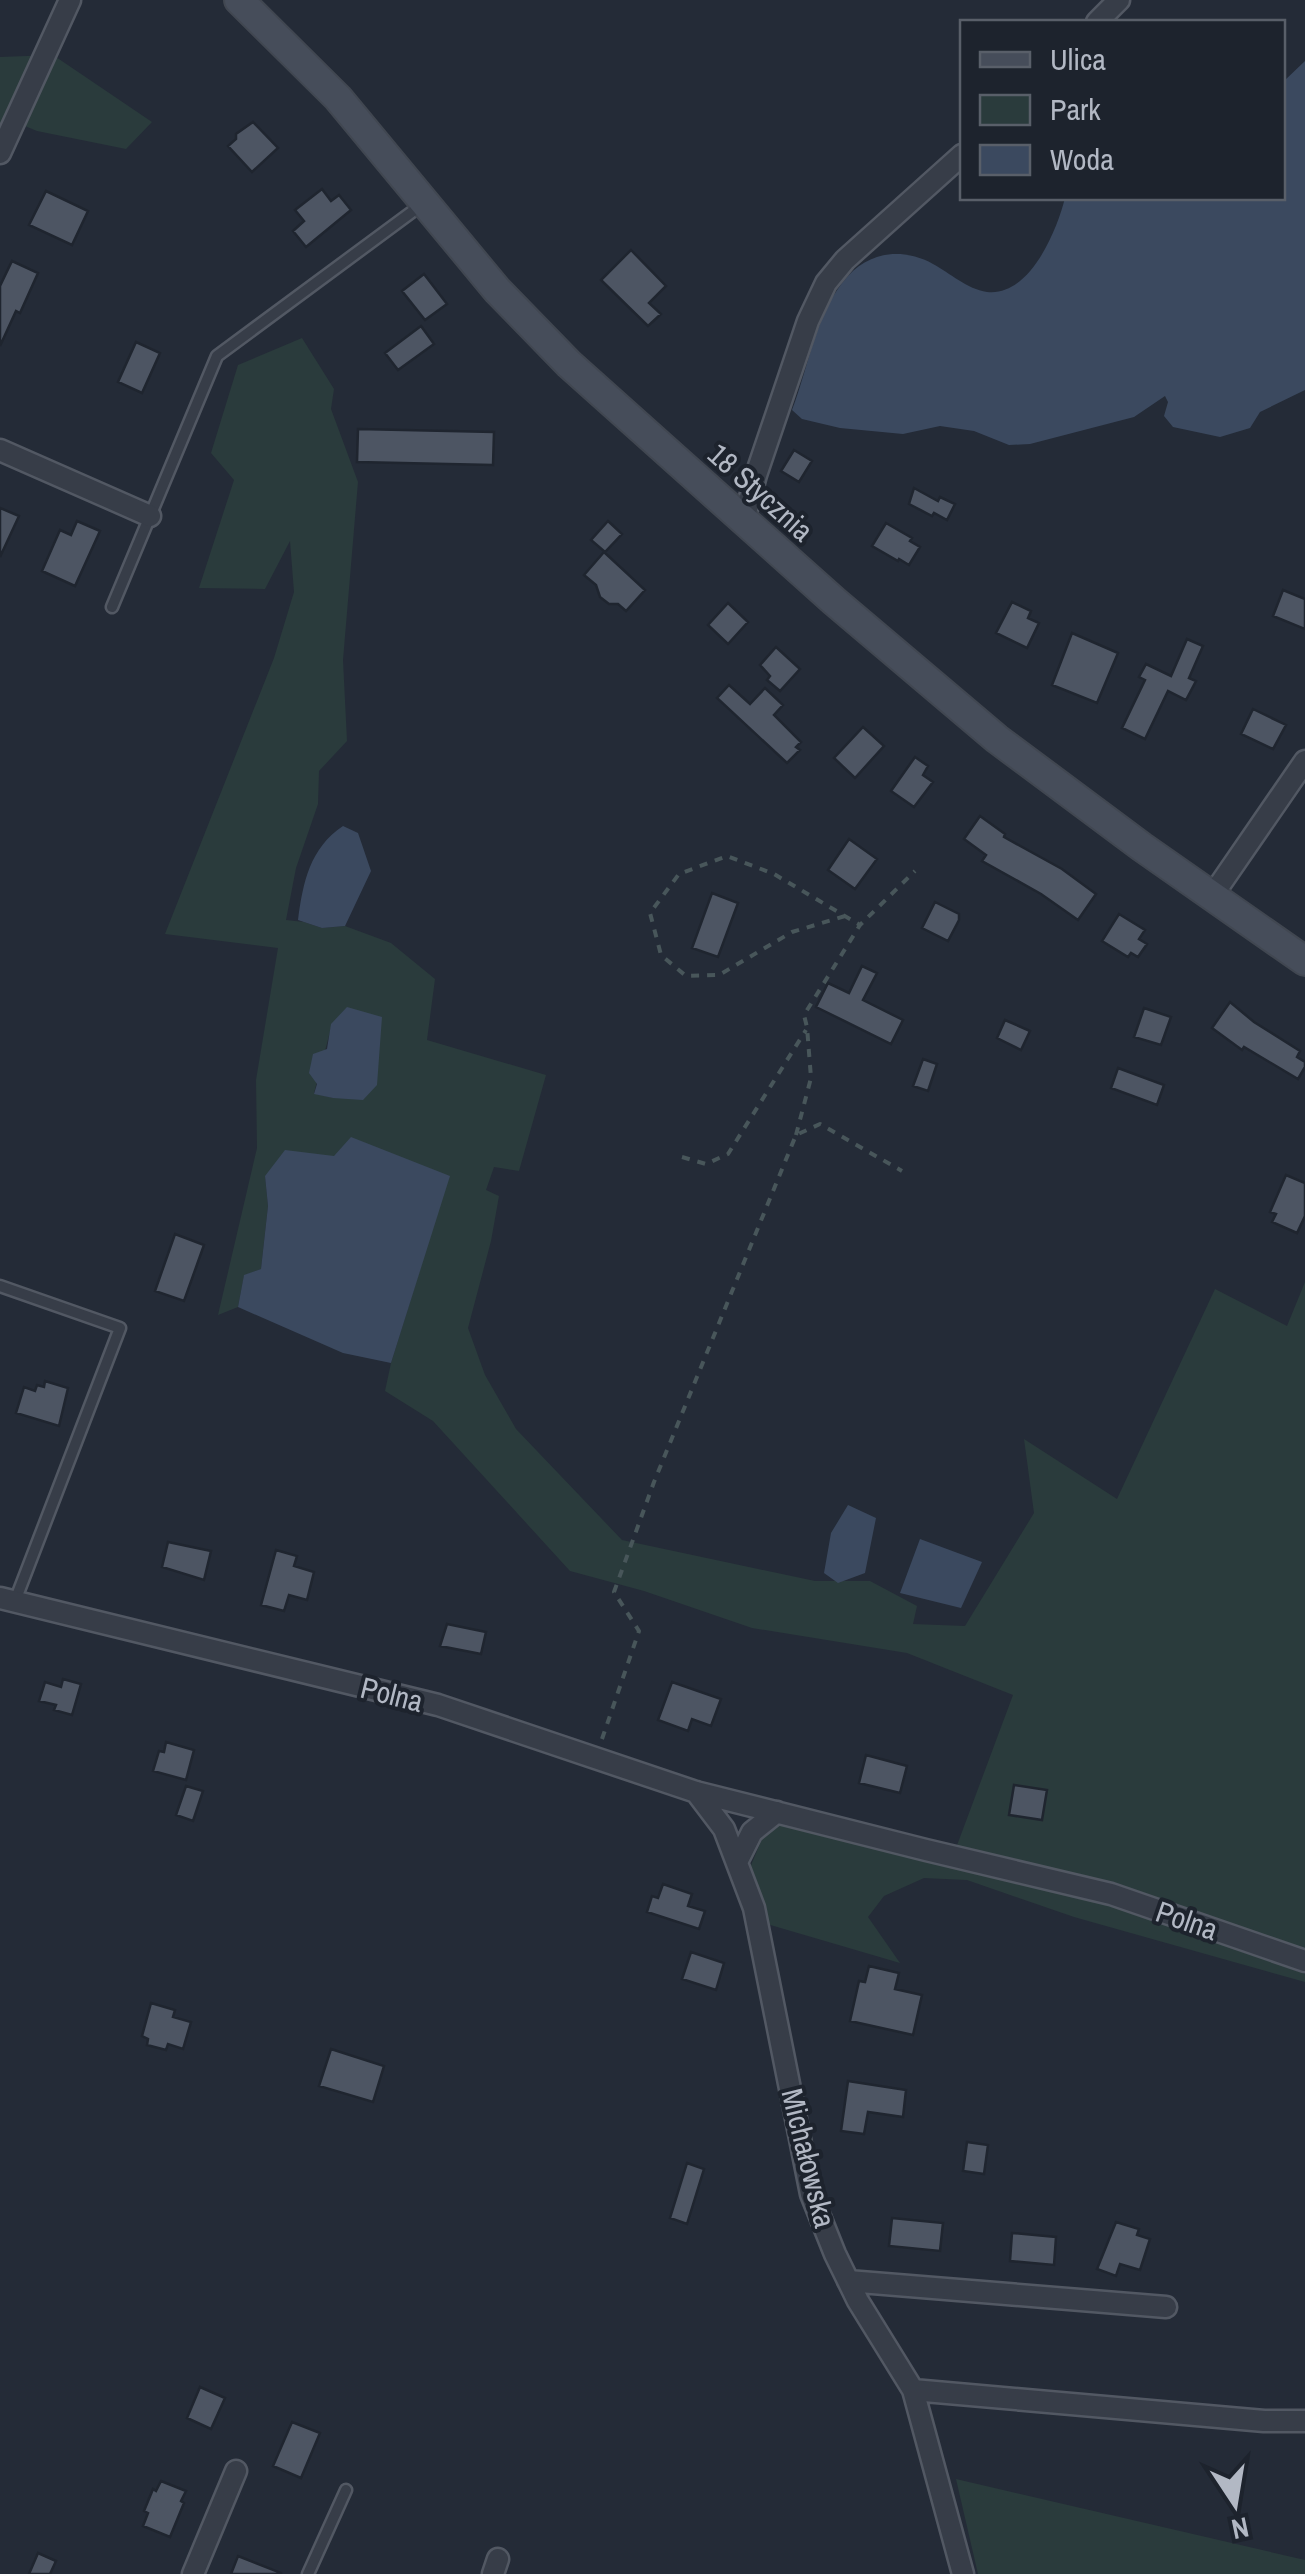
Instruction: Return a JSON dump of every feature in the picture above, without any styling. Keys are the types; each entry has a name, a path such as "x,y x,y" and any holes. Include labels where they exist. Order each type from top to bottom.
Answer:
{"street":[{"path":"0,153 70,0"},
{"name":"18 Stycznia","path":"239,0 338,98 497,290 569,364 834,601 997,740 1305,961"},
{"path":"1100,20 1119,0"},
{"path":"744,520 808,322 826,283 845,260 960,157"},
{"path":"0,450 150,516"},
{"path":"1212,896 1305,761"},
{"name":"Polna","path":"8,1600 438,1705 696,1792 1111,1894 1305,1961"},
{"name":"Michałowska","path":"696,1792 724,1829 754,1908 811,2194 848,2281 913,2390 963,2574"},
{"path":"736,1862 752,1832 776,1812"},
{"path":"848,2281 1166,2307"},
{"path":"913,2390 1264,2421 1305,2421"},
{"path":"193,2574 236,2471"}],"lane":[{"path":"112,607 217,356 424,203"},
{"path":"0,1286 120,1328 8,1600"},
{"path":"308,2574 346,2490"}],"path":[{"path":"845,916 792,932 719,976 686,976 661,955 650,913 679,874 727,856 774,874 845,916 860,925"},
{"path":"596,1758 639,1631 614,1592 654,1482 796,1135 811,1078 804,1015 860,925 915,871"},
{"path":"682,1157 706,1164 728,1154 808,1027"},
{"path":"796,1135 820,1124 902,1171"}],"green space":[{"path":"53,55 152,122 126,149 37,131 8,119 0,136 0,57"},
{"path":"302,338 334,389 331,409 358,482 343,660 347,741 319,771 318,804 296,868 286,920 322,928 345,926 391,943 435,979 427,1040 546,1075 519,1171 494,1167 486,1190 499,1196 468,1328 485,1375 516,1429 622,1540 815,1581 870,1581 917,1606 913,1624 965,1626 1034,1513 1024,1439 1117,1499 1215,1289 1287,1326 1305,1282 1305,1953 956,1848 1013,1695 907,1653 752,1628 644,1591 570,1571 433,1421 385,1391 449,1176 334,1156 265,1176 268,1206 261,1269 244,1276 238,1307 218,1315 257,1148 256,1080 278,948 165,934 274,658 294,592 290,541 265,589 199,588 234,480 211,453 238,365","holes":["332,1024 333,1098 314,1093"]},
{"path":"784,1821 1107,1903 1305,1974 1305,1982 1074,1917 967,1880 924,1878 884,1896 868,1917 900,1963 767,1924 749,1870 764,1834"},
{"path":"956,2479 1305,2560 1305,2574 978,2574"}],"water":[{"path":"1305,61 1305,390 1260,412 1250,428 1220,437 1173,427 1164,416 1168,402 1165,396 1134,417 1030,444 1009,445 974,431 940,426 903,434 840,428 802,419 792,410 828,306 848,276 867,261 888,255 911,256 973,288 1002,291 1016,284 1039,259 1064,200 1285,200 1285,80"},
{"path":"343,826 358,833 371,871 345,926 322,928 298,920 310,867 323,845"},
{"path":"347,1007 382,1017 377,1085 363,1100 314,1094 317,1084 309,1073 313,1054 327,1049 331,1024"},
{"path":"351,1137 450,1176 391,1363 343,1353 238,1307 244,1275 261,1269 268,1206 265,1176 285,1150 334,1156"},
{"path":"848,1505 876,1518 865,1573 838,1583 824,1573 831,1533"},
{"path":"920,1539 982,1562 961,1608 900,1593"}],"building":[{"path":"253,122 278,148 252,172 228,146 236,134"},
{"path":"322,189 331,201 339,195 351,210 306,247 293,231 304,221 295,210"},
{"path":"46,191 88,211 72,245 29,225"},
{"path":"631,250 666,286 649,303 661,314 648,326 601,280"},
{"path":"12,261 38,273 0,346 0,286"},
{"path":"424,274 447,304 425,320 402,291"},
{"path":"421,326 434,344 398,370 385,353"},
{"path":"136,342 160,353 142,393 118,382"},
{"path":"358,429 494,432 493,465 357,462"},
{"path":"794,450 812,461 799,482 781,471"},
{"path":"914,488 938,501 940,497 955,504 947,520 909,504"},
{"path":"0,508 19,516 0,557"},
{"path":"77,521 100,531 75,586 42,571 60,530 71,535"},
{"path":"608,521 622,534 605,552 591,540"},
{"path":"886,523 920,547 909,565 872,546"},
{"path":"604,552 645,590 626,611 600,597 596,585 584,575"},
{"path":"1283,590 1305,599 1305,629 1273,616"},
{"path":"1012,602 1031,611 1028,618 1039,623 1027,648 996,633"},
{"path":"728,603 748,622 728,644 708,625"},
{"path":"1072,633 1118,653 1097,703 1052,685"},
{"path":"1187,639 1203,646 1189,678 1196,681 1186,700 1168,691 1145,739 1122,728 1145,680 1139,677 1146,664 1171,676"},
{"path":"776,647 800,669 780,691 767,680 770,676 760,665"},
{"path":"729,685 750,704 765,688 783,705 774,715 801,742 796,747 800,750 787,763 717,698"},
{"path":"1253,709 1286,725 1273,749 1241,734"},
{"path":"863,727 884,746 855,778 834,758"},
{"path":"915,757 928,766 923,775 933,782 914,807 891,791"},
{"path":"980,816 1004,837 1062,869 1096,894 1078,920 982,861 986,855 964,839"},
{"path":"849,839 877,859 855,889 828,870"},
{"path":"712,893 738,903 718,957 692,948"},
{"path":"935,902 959,914 948,941 922,928"},
{"path":"1119,914 1145,930 1139,939 1147,944 1138,957 1131,953 1128,957 1102,941"},
{"path":"862,966 877,973 863,1000 903,1020 891,1044 816,1007 828,983 849,993"},
{"path":"1230,1002 1300,1051 1297,1057 1305,1062 1305,1067 1298,1079 1244,1047 1242,1050 1212,1028"},
{"path":"1144,1008 1171,1017 1161,1045 1134,1037"},
{"path":"1005,1020 1030,1031 1021,1050 997,1038"},
{"path":"923,1059 937,1064 928,1091 913,1086"},
{"path":"1118,1068 1164,1085 1157,1105 1111,1088"},
{"path":"1286,1175 1305,1183 1305,1216 1297,1233 1272,1222 1276,1214 1270,1212"},
{"path":"175,1234 204,1245 184,1301 155,1291"},
{"path":"45,1381 68,1388 59,1426 16,1413 24,1387 35,1391 37,1385 44,1387"},
{"path":"168,1542 211,1551 204,1580 162,1567"},
{"path":"276,1550 297,1556 294,1566 314,1572 307,1600 289,1595 284,1611 261,1605"},
{"path":"447,1624 486,1632 481,1654 440,1646"},
{"path":"63,1679 81,1684 72,1715 39,1701 45,1682 61,1687"},
{"path":"672,1682 721,1699 711,1726 692,1719 688,1731 658,1720"},
{"path":"166,1742 194,1750 186,1780 153,1771"},
{"path":"866,1755 907,1766 900,1793 859,1783"},
{"path":"1014,1785 1047,1790 1042,1820 1009,1815"},
{"path":"186,1786 203,1791 193,1821 176,1815"},
{"path":"663,1884 692,1894 688,1906 705,1911 699,1929 647,1912 652,1896 658,1898"},
{"path":"691,1952 724,1963 716,1990 682,1979"},
{"path":"869,1966 899,1973 895,1989 922,1995 913,2035 850,2021 859,1981 865,1982"},
{"path":"151,2003 175,2010 173,2017 191,2022 183,2049 168,2044 166,2050 147,2045 148,2039 142,2036"},
{"path":"331,2049 384,2066 373,2102 319,2086"},
{"path":"848,2081 906,2090 903,2117 868,2112 864,2134 841,2131"},
{"path":"967,2142 988,2145 984,2174 963,2171"},
{"path":"687,2163 704,2169 687,2224 670,2218"},
{"path":"892,2218 943,2223 940,2251 889,2246"},
{"path":"1116,2222 1139,2229 1137,2235 1150,2239 1140,2270 1120,2264 1116,2276 1097,2269"},
{"path":"1012,2233 1056,2237 1054,2265 1010,2261"},
{"path":"200,2387 225,2398 211,2429 187,2418"},
{"path":"292,2422 320,2433 301,2478 273,2466"},
{"path":"161,2481 186,2491 170,2537 143,2526 148,2513 144,2511 153,2489 156,2491"},
{"path":"38,2553 56,2561 50,2574 29,2574"},
{"path":"238,2556 281,2573 281,2574 231,2574"}]}
